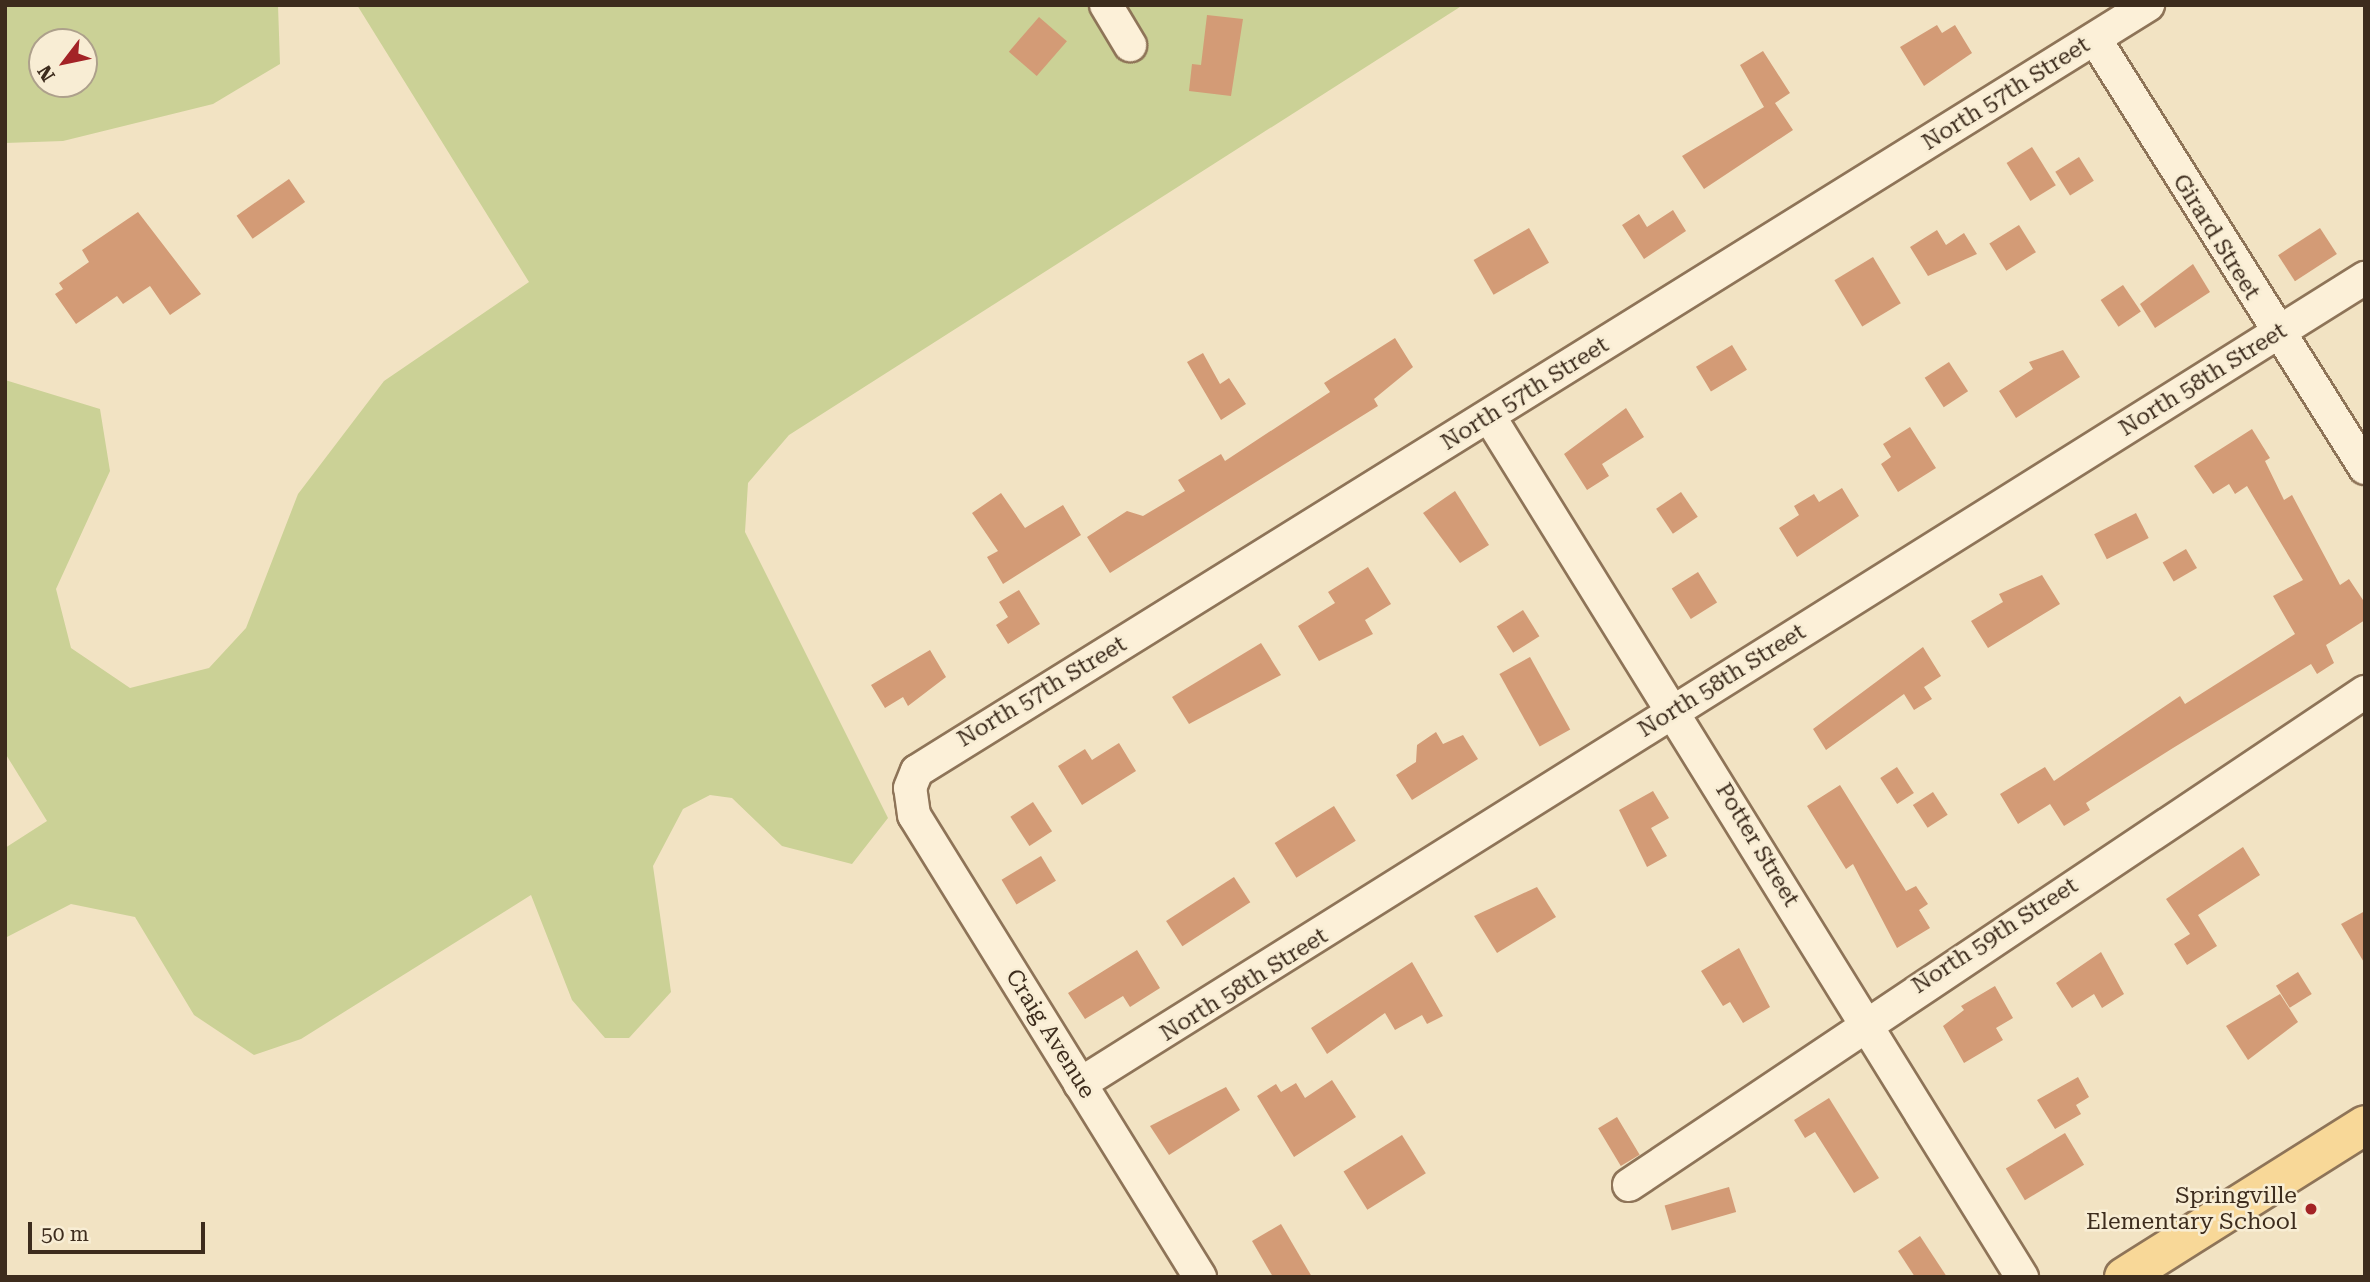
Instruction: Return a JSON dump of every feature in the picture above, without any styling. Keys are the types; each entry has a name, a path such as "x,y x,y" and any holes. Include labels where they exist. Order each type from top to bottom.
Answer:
{"main road":[{"path":"2124,1277 2365,1125"}],"street":[{"path":"1106,5 1130,45"},
{"name":"North 57th Street","path":"910,788 926,761 1489,416 2148,5"},
{"name":"Girard Street","path":"2095,39 2365,468"},
{"name":"North 58th Street","path":"1080,1084 2365,278"},
{"name":"Potter Street","path":"1489,416 1675,711 2022,1277"},
{"name":"North 59th Street","path":"1629,1185 1865,1021 2365,692"},
{"name":"Craig Avenue","path":"910,788 914,815 1200,1277"}],"green space":[{"path":"5,5 278,5 280,64 213,104 63,141 5,143"},
{"path":"357,5 1463,5 789,435 748,483 745,532 888,818 852,864 782,846 732,798 710,795 683,809 653,866 671,992 629,1038 605,1038 572,1000 531,895 301,1039 254,1055 194,1015 135,917 71,904 5,938 5,848 47,821 5,753 5,380 100,409 110,471 56,589 71,648 130,688 209,668 246,628 298,494 384,381 529,282"}],"building":[{"path":"1207,15 1243,19 1231,96 1189,91 1192,64 1201,65"},
{"path":"1039,17 1067,41 1037,76 1009,52"},
{"path":"1937,25 1942,33 1955,25 1972,53 1924,86 1900,47"},
{"path":"1763,51 1790,93 1775,103 1793,130 1704,189 1682,156 1764,107 1740,65"},
{"path":"2032,147 2056,185 2030,201 2007,163"},
{"path":"2079,157 2094,181 2070,196 2055,172"},
{"path":"289,179 305,202 253,239 237,216"},
{"path":"1673,210 1686,231 1644,259 1622,225 1639,214 1647,227"},
{"path":"138,212 201,294 170,315 150,286 123,304 117,296 76,324 55,294 63,289 59,283 89,262 82,250"},
{"path":"2019,225 2036,252 2006,271 1989,244"},
{"path":"1529,228 1549,263 1494,295 1474,260"},
{"path":"2320,228 2337,254 2295,281 2278,255"},
{"path":"1937,230 1946,245 1964,233 1977,254 1928,276 1910,247"},
{"path":"1873,257 1901,303 1862,326 1834,280"},
{"path":"2193,264 2210,292 2155,328 2140,304"},
{"path":"2123,285 2141,312 2119,327 2101,300"},
{"path":"1395,338 1413,367 1374,399 1378,406 1110,573 1087,537 1127,511 1143,516 1185,491 1178,480 1221,454 1225,461 1330,392 1324,383"},
{"path":"1732,345 1747,370 1711,391 1696,367"},
{"path":"2063,350 2080,377 2016,418 1999,391 2033,369 2029,362"},
{"path":"1203,353 1220,384 1229,378 1246,404 1221,420 1187,362"},
{"path":"1949,362 1968,391 1944,407 1925,378"},
{"path":"1626,408 1644,437 1602,464 1609,476 1587,490 1564,454"},
{"path":"1910,427 1936,468 1898,492 1881,464 1891,457 1883,444"},
{"path":"2252,429 2270,458 2265,461 2284,500 2292,495 2340,585 2349,579 2365,603 2365,620 2326,645 2334,663 2317,674 2311,664 2086,803 2090,810 2064,826 2050,804 2018,824 2000,794 2045,767 2054,781 2180,696 2185,704 2295,634 2273,596 2303,580 2247,486 2235,494 2229,484 2213,494 2194,466"},
{"path":"1842,488 1859,516 1797,557 1779,528 1799,515 1794,506 1814,494 1819,502"},
{"path":"1455,491 1489,545 1460,563 1423,513"},
{"path":"1681,492 1698,517 1673,534 1656,509"},
{"path":"1001,493 1025,528 1063,505 1081,535 1003,584 987,557 998,551 972,513"},
{"path":"2136,513 2149,538 2107,559 2094,534"},
{"path":"2186,549 2197,568 2174,582 2163,562"},
{"path":"1368,567 1391,604 1365,620 1373,634 1319,661 1298,626 1335,603 1328,592"},
{"path":"1698,572 1717,603 1691,619 1672,588"},
{"path":"2042,575 2060,604 1988,648 1971,621 2003,602 1999,594"},
{"path":"1019,590 1040,624 1008,644 996,625 1008,617 999,602"},
{"path":"1523,610 1539,636 1513,653 1497,626"},
{"path":"1261,643 1281,675 1189,724 1172,697"},
{"path":"1923,647 1941,676 1924,687 1932,699 1914,710 1904,694 1826,750 1813,729"},
{"path":"930,650 946,677 908,706 903,697 885,708 871,685"},
{"path":"1530,657 1570,730 1540,747 1499,674"},
{"path":"1436,732 1443,744 1463,735 1478,759 1412,800 1396,775 1416,762 1417,745"},
{"path":"1119,743 1136,771 1082,805 1058,766 1085,749 1092,760"},
{"path":"1897,767 1914,793 1897,804 1880,778"},
{"path":"1840,785 1906,891 1916,886 1928,904 1919,910 1930,928 1897,948 1853,864 1846,869 1807,806"},
{"path":"1653,791 1669,818 1651,828 1667,856 1647,867 1619,810"},
{"path":"1933,792 1948,815 1928,828 1913,805"},
{"path":"1033,802 1052,831 1029,846 1010,817"},
{"path":"1334,806 1356,841 1296,878 1275,843"},
{"path":"2243,847 2260,875 2198,915 2217,946 2187,965 2174,944 2190,934 2166,899"},
{"path":"1041,856 1056,881 1017,905 1002,880"},
{"path":"1234,877 1250,902 1182,946 1166,921"},
{"path":"1537,887 1556,917 1497,953 1474,916"},
{"path":"2365,911 2365,964 2341,924"},
{"path":"1739,948 1770,1007 1743,1023 1730,1002 1723,1006 1701,971"},
{"path":"1137,950 1160,988 1130,1007 1123,996 1085,1019 1068,993"},
{"path":"2101,952 2124,994 2102,1008 2094,994 2072,1008 2056,983"},
{"path":"1412,962 1443,1016 1427,1024 1422,1015 1395,1030 1385,1013 1327,1054 1311,1028"},
{"path":"2298,972 2312,994 2290,1008 2276,986"},
{"path":"1995,986 2013,1018 1996,1028 2003,1040 1964,1063 1943,1026 1964,1010 1961,1006"},
{"path":"2280,994 2298,1022 2248,1060 2226,1026"},
{"path":"2078,1077 2089,1097 2076,1105 2081,1114 2055,1129 2037,1100"},
{"path":"1332,1080 1356,1117 1294,1157 1257,1096 1276,1084 1281,1092 1296,1083 1305,1098"},
{"path":"1226,1087 1240,1110 1169,1155 1150,1126"},
{"path":"1829,1098 1879,1178 1854,1193 1815,1132 1805,1138 1794,1120"},
{"path":"1617,1117 1640,1155 1621,1166 1598,1128"},
{"path":"2065,1133 2084,1165 2025,1200 2006,1169"},
{"path":"1402,1135 1426,1173 1367,1210 1343,1172"},
{"path":"1729,1187 1736,1212 1672,1230 1665,1205"},
{"path":"1281,1224 1312,1277 1273,1277 1252,1241"},
{"path":"1920,1236 1947,1277 1915,1277 1898,1251"}],"place":[{"name":"Springville Elementary School","path":"2311,1209"}]}
